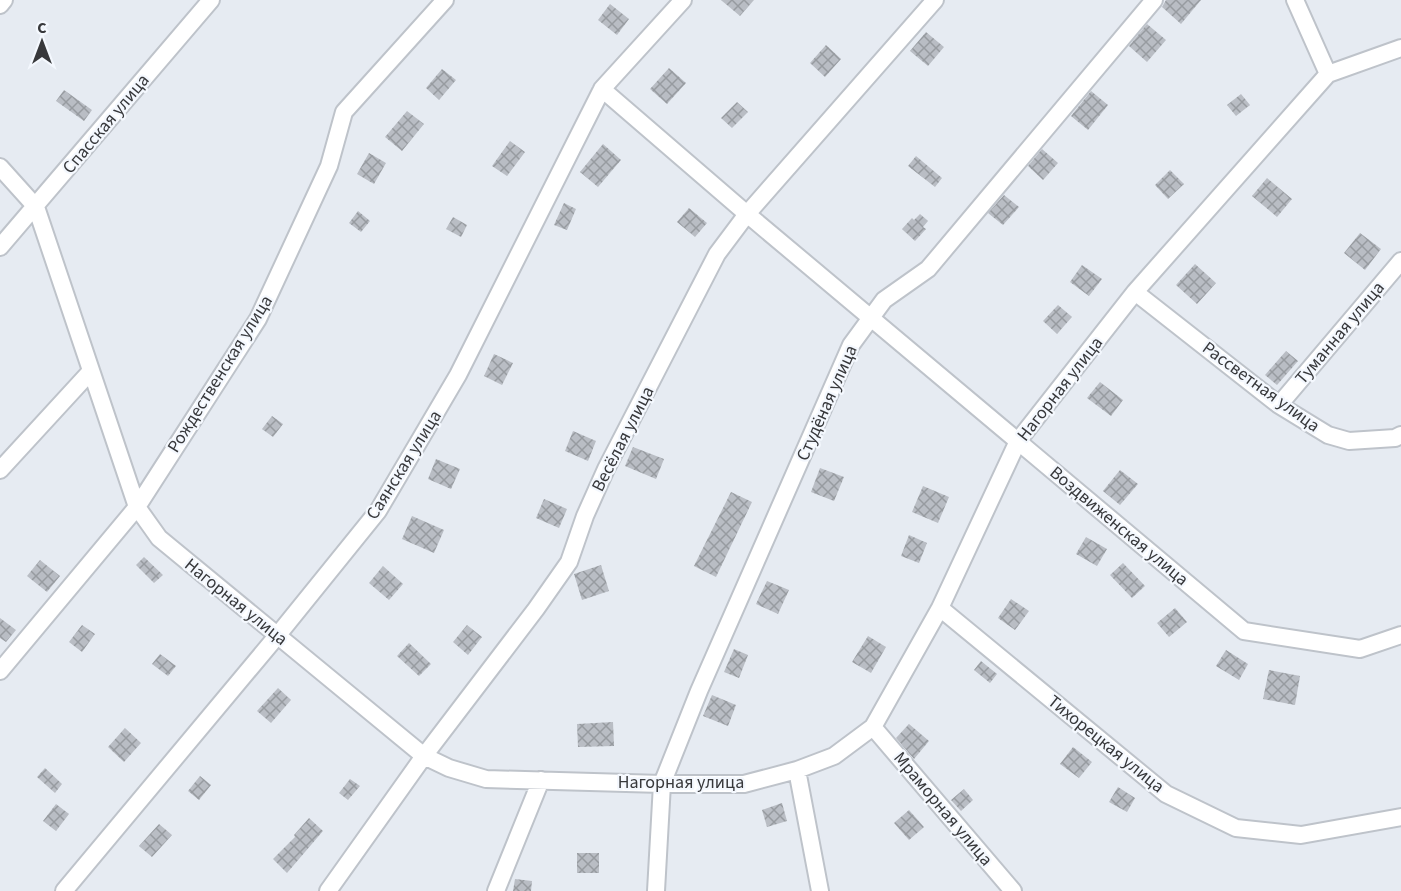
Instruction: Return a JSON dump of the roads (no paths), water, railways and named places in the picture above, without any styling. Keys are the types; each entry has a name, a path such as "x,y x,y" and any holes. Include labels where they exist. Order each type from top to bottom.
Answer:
{"street":[{"path":"0,5 4,0"},
{"name":"Спасская улица","path":"0,247 212,0"},
{"name":"Рождественская улица","path":"0,671 137,507 258,319 329,166 344,112 445,0"},
{"name":"Саянская улица","path":"64,891 277,636 384,501 458,375 602,89 683,0"},
{"name":"Весёлая улица","path":"328,891 424,756 536,609 568,562 606,469 717,254 747,214 935,0"},
{"name":"Студёная улица","path":"656,891 662,784 699,691 851,345 884,300 928,269 1154,0"},
{"path":"1295,0 1328,74"},
{"name":"Нагорная улица","path":"0,167 36,207 137,507 159,538 277,636 424,756 449,768 486,779 744,784 797,771 834,756 873,727 940,608 1018,441 1135,292 1328,74 1401,48"},
{"name":"Воздвиженская улица","path":"602,89 747,214 1244,631 1360,649 1401,635"},
{"name":"Туманная улица","path":"1279,405 1401,261"},
{"name":"Рассветная улица","path":"1135,292 1279,405 1328,435 1349,441 1395,438 1401,435"},
{"path":"0,470 91,371"},
{"name":"Тихорецкая улица","path":"940,608 1166,794 1236,828 1301,835 1401,817"},
{"name":"Мраморная улица","path":"873,727 1013,891"},
{"path":"797,771 820,891"},
{"path":"496,891 540,780"}]}
